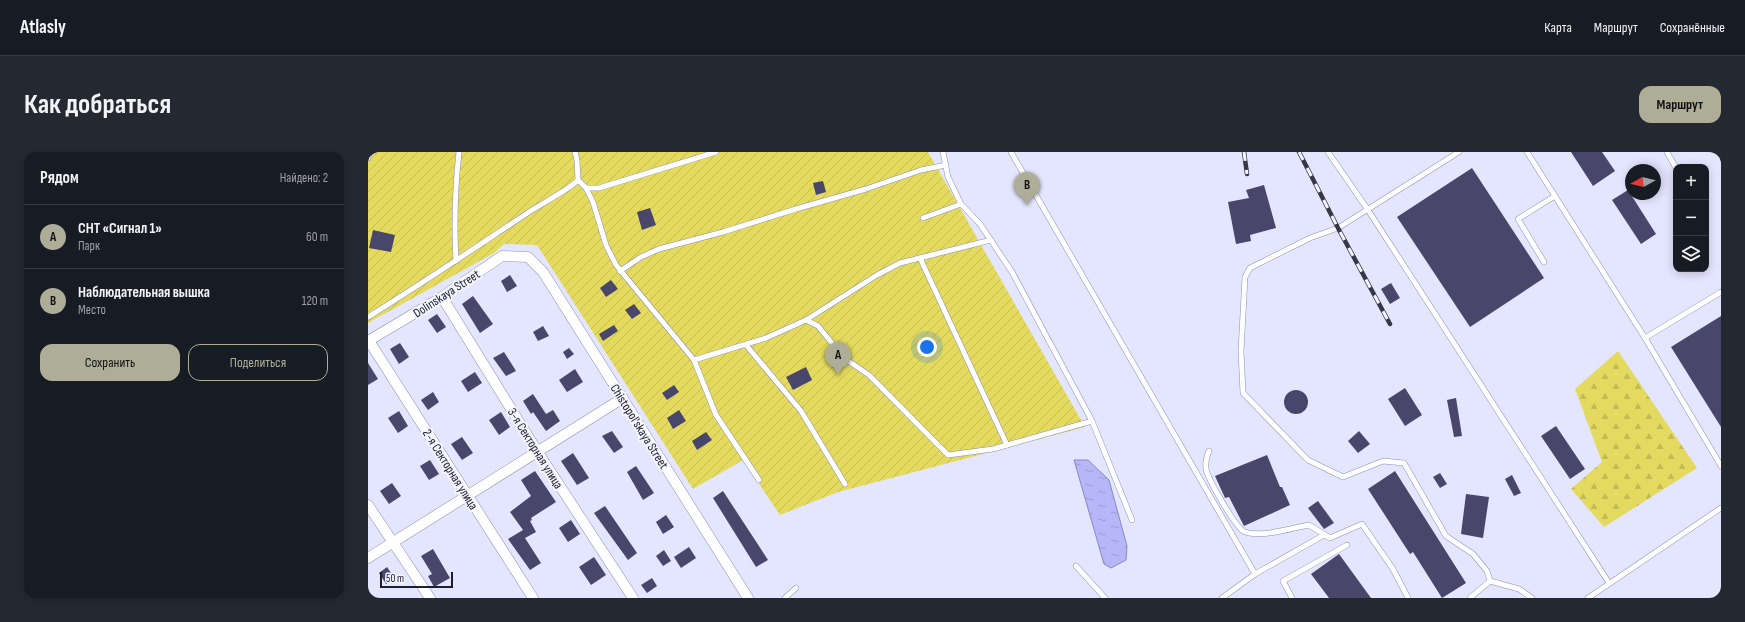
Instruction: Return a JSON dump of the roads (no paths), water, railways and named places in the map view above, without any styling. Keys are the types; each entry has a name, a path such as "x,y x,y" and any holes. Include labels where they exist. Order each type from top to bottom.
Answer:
{"street":[{"name":"Dolinskaya Street","path":"369,341 442,297 502,256 528,256"},
{"name":"Chistopol'skaya Street","path":"528,256 543,272 748,598"},
{"name":"3-я Секторная улица","path":"442,297 537,451 633,598"},
{"name":"2-я Секторная улица","path":"369,341 533,598"},
{"path":"368,558 622,398"},
{"path":"368,505 430,598"}],"lane":[{"path":"368,158 369,152"},
{"path":"456,261 456,173 459,152"},
{"path":"575,152 578,180 586,188 599,219 606,246 620,271 694,360 716,415 759,480"},
{"path":"586,188 599,188 716,152"},
{"path":"943,152 948,177 961,204 980,224 1012,272 1092,421 1132,520"},
{"path":"1011,152 1255,574"},
{"path":"1328,152 1368,210 1609,583"},
{"path":"1459,152 1338,228 1310,238 1250,268 1245,278 1241,343 1243,393 1308,460 1343,477 1383,461 1404,463 1446,536 1473,554 1487,571 1490,581"},
{"path":"1527,152 1645,338 1721,466"},
{"path":"1667,152 1674,164"},
{"path":"620,271 641,257 659,249 866,190 921,170 946,165"},
{"path":"368,317 578,180"},
{"path":"1544,262 1518,219 1555,196"},
{"path":"923,218 961,204"},
{"path":"694,360 766,338 806,320 886,269 900,263 991,240"},
{"path":"920,258 1007,446"},
{"path":"1645,338 1721,292"},
{"path":"806,320 818,326 844,358 869,375 948,456 1007,446 1092,421"},
{"path":"746,345 801,411 845,484"},
{"path":"1209,452 1205,459 1206,470 1230,516 1242,532 1255,535 1309,525 1330,538 1362,524 1393,569 1408,598"},
{"path":"1588,598 1721,508"},
{"path":"1222,598 1255,574 1324,535"},
{"path":"1292,598 1283,581 1347,545"},
{"path":"1076,566 1105,598"},
{"path":"1470,598 1490,581"},
{"path":"1490,581 1519,589 1532,598"},
{"path":"785,598 796,588"}],"water":[{"path":"1074,460 1088,460 1109,480 1127,546 1126,560 1111,568 1104,564"}],"railway":[{"path":"1244,152 1247,174"},
{"path":"1299,152 1390,324"}],"place":[{"name":"Наблюдательная вышка","path":"1027,205"},
{"name":"СНТ «Сигнал 1»","path":"838,375"}]}
